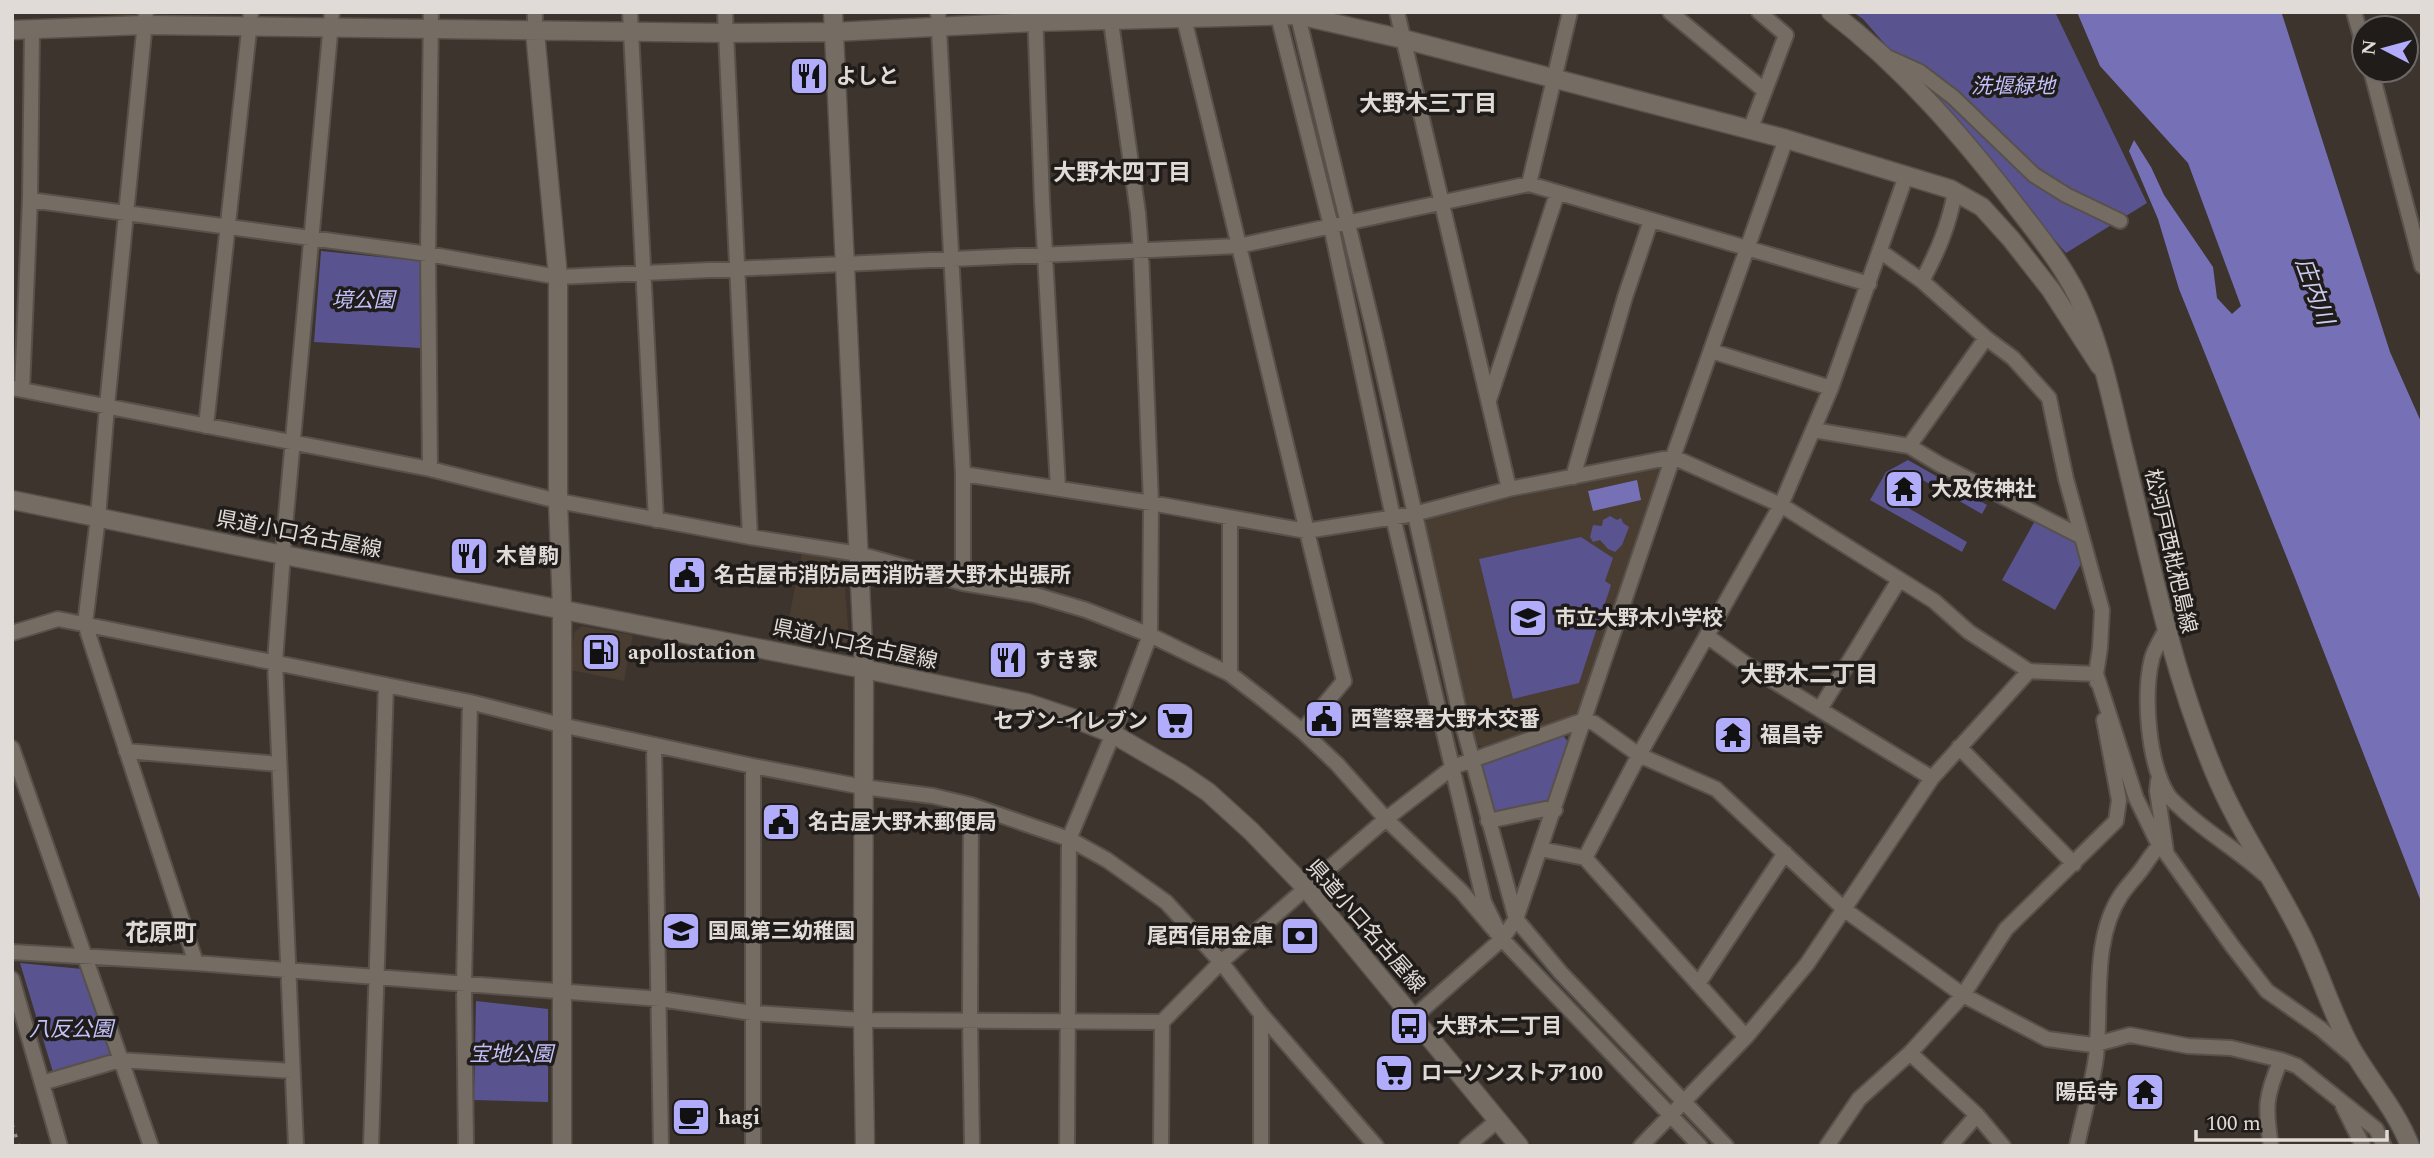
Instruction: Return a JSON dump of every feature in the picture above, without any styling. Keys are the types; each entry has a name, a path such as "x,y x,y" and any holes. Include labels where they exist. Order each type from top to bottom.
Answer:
{"street":[{"path":"535,12 558,277 558,501 562,608 562,1146"},
{"path":"629,12 656,520"},
{"path":"726,12 750,537"},
{"path":"833,12 864,669 865,1146"},
{"path":"1397,12 1509,489"},
{"path":"1529,184 1570,12"},
{"path":"1670,12 1765,91"},
{"path":"1750,130 1786,36 1759,12"},
{"name":"松河戸西枇杷島線","path":"1831,12 1884,56 1934,106 1996,180 2057,260 2084,308 2104,372 2166,629 2190,713 2216,776 2301,934 2333,1014 2359,1061 2402,1125 2410,1146"},
{"path":"1277,13 1331,226 1478,886 1490,919 1502,939"},
{"path":"1298,14 1471,761 1516,919 1561,974 1726,1146"},
{"path":"12,30 146,19 431,21 535,32 834,32 938,19 1298,14 1786,139 1955,192 1982,207 2011,239 2051,290 2104,372"},
{"path":"1188,16 1238,246 1344,681 1302,731"},
{"path":"1035,17 1058,488"},
{"path":"1067,1146 1069,839 1113,734 1150,635 1151,503 1141,252 1122,18"},
{"path":"146,19 98,517 85,624 196,962"},
{"path":"938,19 963,474 963,583"},
{"path":"206,426 250,20"},
{"path":"296,1146 275,662 332,20"},
{"path":"430,469 428,254 431,21"},
{"path":"32,29 30,200 19,278 17,389 430,469 558,501 750,537 859,554 963,583 1035,596 1150,635 1230,674 1302,731 1337,764 1386,820 1461,891 1502,939 1700,1146"},
{"path":"1884,56 1920,72 1953,97 2034,175 2066,195 2120,221"},
{"path":"2375,84 2422,265"},
{"path":"1414,1017 1502,939 1516,919 1673,457 1786,139"},
{"path":"1584,858 1639,755 1781,505 1831,388 1906,176"},
{"path":"30,200 428,254 558,277 1238,246 1529,184 1869,284"},
{"path":"1922,281 1945,236 1955,192"},
{"path":"1489,402 1557,194"},
{"path":"1573,477 1625,297 1651,220"},
{"path":"1827,1146 1859,1099 1910,1053 1963,995 2006,929 2116,821 2119,800 2096,674 2102,610 2066,478 2049,398 2013,358 1986,338 1922,281 1880,251"},
{"path":"1909,446 1986,338"},
{"path":"1711,351 1831,388"},
{"path":"1813,430 1909,446 2082,537"},
{"path":"963,474 1151,503 1306,531 1414,514 1509,489 1673,457 1781,505 1934,601 1969,632 2029,671 2096,674"},
{"name":"県道小口名古屋線","path":"12,500 1027,703 1113,734 1153,755 1208,792 1251,831 1306,888 1519,1146"},
{"path":"1230,517 1230,674"},
{"path":"1820,709 1899,580"},
{"path":"12,633 58,619 85,624 470,702 654,746 863,787 933,796 971,805 1069,839 1107,860 1166,902 1221,962 1261,1014 1376,1146"},
{"path":"2166,629 2152,658 2148,708 2149,734 2159,773 2169,796 2272,883"},
{"path":"1707,636 1747,665 1932,778"},
{"path":"1641,1146 1746,1037 1807,964 1932,778 2029,671"},
{"path":"2096,674 2136,798 2163,849 2267,991 2321,1029 2359,1061"},
{"path":"371,1146 386,684"},
{"path":"466,1146 464,984 470,702"},
{"path":"1161,1146 1162,1022 1221,962 1386,820 1453,767 1584,720 1594,723 1639,755 1716,789 1845,910 1963,995 2048,1039 2097,1044 2130,1035 2188,1046 2231,1048 2281,1060 2297,1066 2375,1129 2384,1146"},
{"path":"654,746 662,1146"},
{"path":"1959,747 2074,864"},
{"path":"12,748 151,1146"},
{"path":"127,751 279,764"},
{"path":"753,766 753,1146"},
{"path":"2159,773 2157,791 2163,849"},
{"path":"971,805 972,1146"},
{"path":"1489,821 1545,809 1555,810"},
{"path":"1540,849 1584,858 1746,1037"},
{"path":"2077,1146 2097,1044 2098,979 2111,917 2120,896 2153,852 2163,849"},
{"path":"1698,984 1785,853"},
{"path":"13,951 196,962 660,999 752,1013 863,1020 1162,1022"},
{"path":"12,979 60,1146"},
{"path":"1261,1014 1261,1146"},
{"path":"1910,1053 1977,1115 2003,1146"},
{"path":"42,1083 120,1060 292,1071"},
{"path":"2271,1146 2266,1111 2271,1081 2281,1060"},
{"path":"2341,1102 2363,1146"},
{"path":"1950,1146 1977,1115"},
{"path":"1467,1146 1497,1121"}],"shaded area":[{"path":"32,12 135,12 132,16"},
{"name":"市立大野木小学校","path":"1657,467 1661,475 1579,714 1483,747 1475,744 1422,522 1426,516"},
{"path":"802,553 840,560 843,563 849,639 841,648 785,637"},
{"name":"apollostation","path":"582,626 633,635 624,681 570,670 574,632"}],"green space":[{"name":"洗堰緑地","path":"1853,12 2055,12 2147,203 2066,253 1863,19"},
{"name":"境公園","path":"321,251 420,261 420,348 314,342"},
{"path":"1908,460 1987,505 1982,514 1914,475 1898,502 1967,542 1962,552 1870,500 1886,472"},
{"path":"1610,516 1617,520 1621,518 1629,527 1622,545 1615,552 1600,540 1593,542 1590,537 1593,525 1602,526 1603,520"},
{"path":"2036,519 2078,543 2082,562 2055,610 2002,580"},
{"path":"1581,537 1613,558 1605,581 1611,585 1579,683 1513,699 1479,559"},
{"path":"1562,734 1568,742 1547,803 1492,816 1476,762"},
{"name":"八反公園","path":"20,963 82,969 111,1058 53,1072"},
{"name":"宝地公園","path":"476,1001 548,1009 548,1102 474,1100"}],"water":[{"name":"庄内川","path":"2077,12 2282,14 2390,352 2422,424 2422,904 2179,289 2158,219 2129,151 2134,140 2164,195 2213,267 2217,298 2232,314 2241,306 2188,163 2100,66"},
{"path":"1637,480 1641,500 1593,511 1588,491"}],"railway":[{"path":"12,1124 19,1146"}],"place":[{"name":"よしと","path":"809,76"},
{"name":"大及伎神社","path":"1904,489"},
{"name":"木曽駒","path":"469,556"},
{"name":"名古屋市消防局西消防署大野木出張所","path":"687,575"},
{"name":"市立大野木小学校","path":"1528,618"},
{"name":"apollostation","path":"601,652"},
{"name":"すき家","path":"1008,660"},
{"name":"西警察署大野木交番","path":"1324,719"},
{"name":"セブン-イレブン","path":"1175,721"},
{"name":"福昌寺","path":"1733,735"},
{"name":"名古屋大野木郵便局","path":"781,822"},
{"name":"国風第三幼稚園","path":"681,931"},
{"name":"尾西信用金庫","path":"1300,936"},
{"name":"大野木二丁目","path":"1409,1026"},
{"name":"ローソンストア100","path":"1394,1073"},
{"name":"陽岳寺","path":"2145,1092"},
{"name":"hagi","path":"691,1117"}],"district":[{"name":"大野木三丁目","path":"1428,103"},
{"name":"大野木四丁目","path":"1122,172"},
{"name":"大野木二丁目","path":"1809,674"},
{"name":"花原町","path":"161,933"}]}
